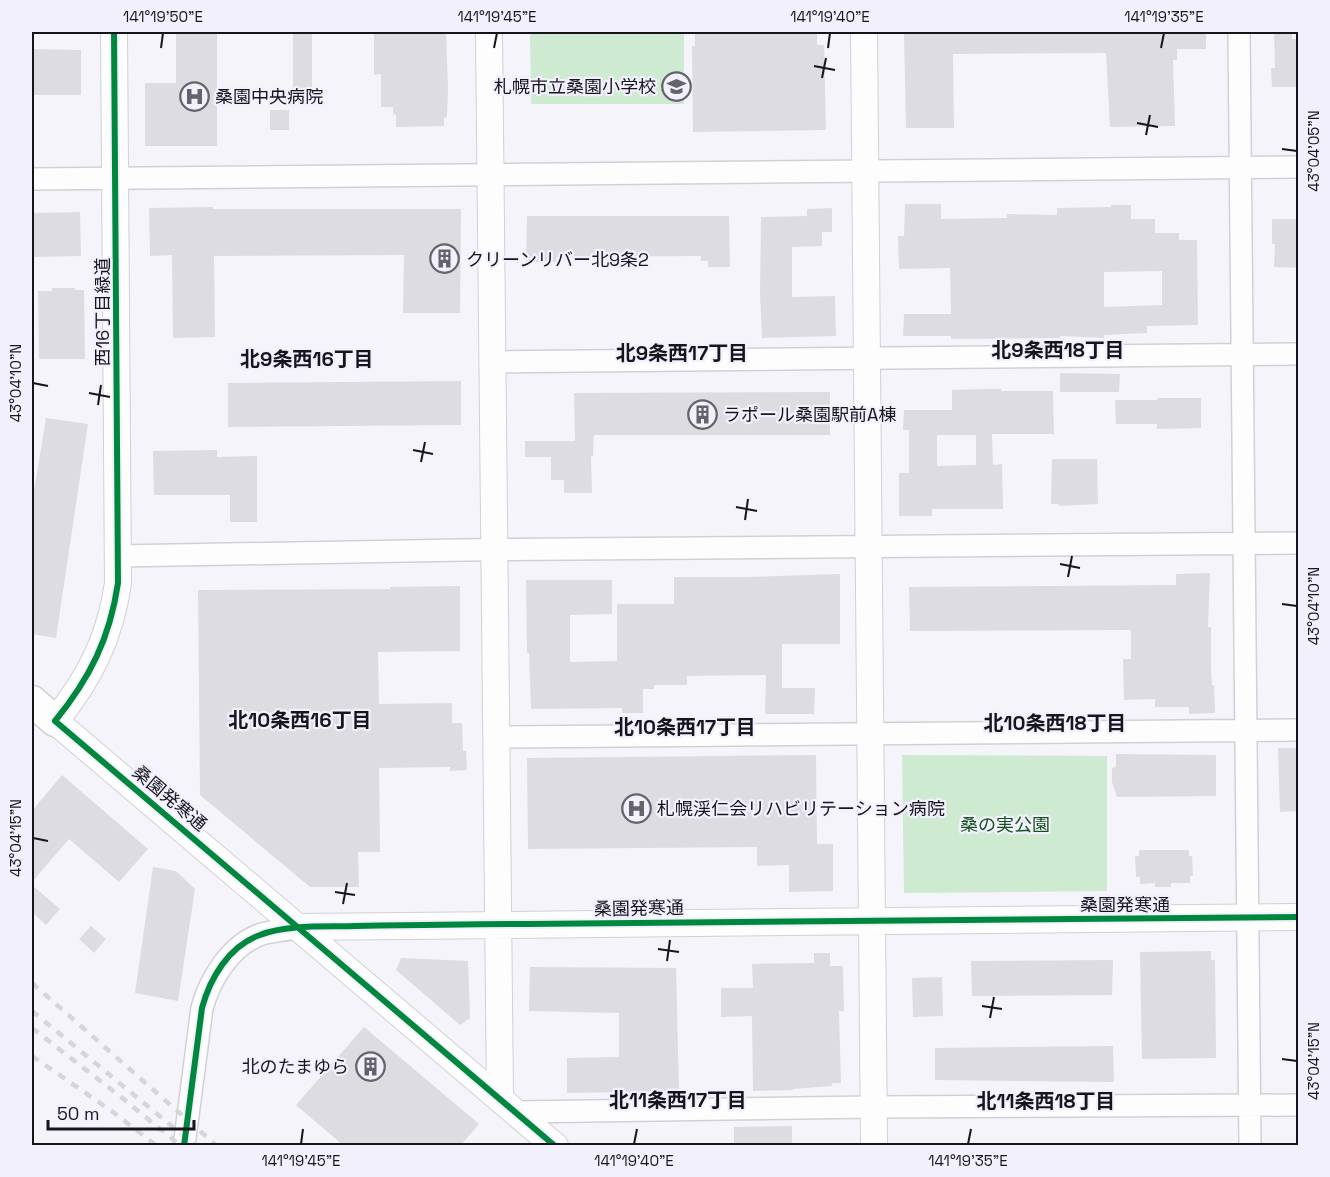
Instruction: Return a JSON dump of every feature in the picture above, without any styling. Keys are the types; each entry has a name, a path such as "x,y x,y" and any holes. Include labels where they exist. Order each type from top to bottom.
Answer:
{"main road":[{"name":"桑園発寒通","path":"32,701 56,721"}],"street":[{"name":"西16丁目緑道","path":"56,721 85,681 104,642 114,611 119,556 114,32"},
{"path":"489,32 497,924 508,1105"},
{"path":"864,32 874,1146"},
{"path":"1239,32 1250,1146"},
{"path":"32,178 1299,167"},
{"path":"492,362 1299,354"},
{"path":"119,556 494,549 1299,543"},
{"name":"桑園発寒通","path":"56,721 299,927 1299,917"},
{"path":"495,737 1299,730"},
{"path":"184,1146 202,1008 214,975 243,944 260,934 299,927 555,1146"},
{"path":"508,1105 874,1107 1299,1105"}],"green space":[{"path":"530,32 684,32 684,104 531,104"},
{"name":"桑の実公園","path":"902,755 1107,756 1107,891 904,893"}],"building":[{"path":"176,32 217,32 217,146 145,146 145,83 176,83"},
{"path":"293,32 312,32 312,91 293,91"},
{"path":"374,32 446,32 448,89 447,116 444,118 444,126 396,127 393,107 381,107 381,74 374,75"},
{"path":"695,32 817,32 817,45 824,45 826,130 693,132 692,46 695,46"},
{"path":"904,32 1206,32 1206,49 1177,49 1177,60 1173,60 1175,126 1110,127 1106,53 953,54 954,128 906,128"},
{"path":"1274,32 1292,32 1292,39 1299,39 1299,87 1272,87 1271,68 1275,68"},
{"path":"32,49 81,50 81,95 32,95"},
{"path":"270,110 289,110 289,130 270,130"},
{"path":"905,204 941,204 941,219 1007,218 1007,214 1057,215 1057,208 1131,205 1131,219 1155,219 1155,233 1179,233 1179,240 1197,240 1198,325 1147,326 1147,333 1104,335 1104,338 1060,336 1060,338 951,339 951,336 903,336 904,314 951,314 950,268 899,269 898,236 904,236","holes":["1162,271 1162,305 1104,307 1104,272"]},
{"name":"クリーンリバー北9条2","path":"213,207 213,209 461,209 460,313 403,313 404,255 214,256 215,337 173,338 172,255 150,256 149,208"},
{"path":"832,208 832,232 822,232 822,246 792,247 792,297 835,296 836,336 762,338 761,217 807,216 807,209"},
{"path":"80,212 81,256 32,257 32,213"},
{"path":"527,216 729,216 730,267 708,267 708,261 701,261 701,256 556,257 556,262 526,262"},
{"path":"1272,219 1299,219 1299,268 1274,267 1275,244 1272,244"},
{"path":"52,288 84,290 85,359 39,359 38,291 52,291"},
{"path":"1060,373 1120,374 1119,392 1060,392"},
{"path":"461,381 461,425 228,427 228,383"},
{"path":"952,390 1053,391 1054,434 992,434 993,465 1002,464 1003,509 932,509 932,516 899,516 899,473 909,473 909,430 903,430 904,410 952,410","holes":["937,435 976,435 976,465 937,466"]},
{"name":"ラポール桑園駅前A棟","path":"830,392 830,435 594,435 593,456 591,456 592,493 564,493 564,480 551,480 551,457 525,457 525,441 575,441 574,393"},
{"path":"1157,398 1201,398 1201,428 1157,429 1157,424 1116,424 1115,400 1157,400"},
{"path":"46,418 88,424 56,638 32,634 32,503"},
{"path":"217,450 217,457 257,456 257,522 230,522 230,495 154,495 153,451"},
{"path":"1052,459 1097,459 1098,504 1059,506 1059,504 1051,504"},
{"path":"1210,573 1208,627 1211,627 1211,669 1215,713 1189,714 1189,707 1155,707 1155,699 1124,700 1123,659 1131,659 1131,630 910,631 909,587 1176,585 1176,574"},
{"path":"840,574 840,644 782,644 782,688 815,688 814,714 765,714 766,675 687,676 687,685 654,685 654,689 643,689 643,713 622,713 622,708 531,709 529,653 527,653 526,580 612,580 612,614 570,615 570,662 617,661 617,604 674,604 674,577"},
{"path":"460,586 460,651 378,652 379,704 452,703 452,723 462,723 463,751 466,751 467,770 450,771 450,767 379,768 380,852 358,852 359,887 310,887 200,795 198,590 390,589 390,587"},
{"path":"1278,748 1299,748 1299,811 1280,812"},
{"path":"1116,754 1216,755 1216,796 1117,797 1112,782 1112,768 1116,767"},
{"path":"816,755 817,844 833,844 833,891 789,892 789,865 757,866 757,847 528,849 527,758"},
{"path":"62,775 148,849 119,882 69,839 32,882 32,811"},
{"path":"1139,850 1189,850 1189,856 1192,856 1193,876 1190,876 1190,883 1171,883 1171,887 1155,887 1155,883 1140,884 1140,877 1136,877 1135,856 1139,856"},
{"path":"153,867 176,871 195,889 178,1001 135,993"},
{"path":"32,885 60,909 46,925 32,912"},
{"path":"91,926 106,939 94,953 79,939"},
{"path":"1211,951 1211,960 1215,960 1216,1058 1142,1059 1140,952"},
{"path":"814,953 830,953 830,966 843,966 844,1011 839,1011 841,1083 793,1090 753,1091 752,1016 721,1017 721,988 753,988 752,964 814,963"},
{"path":"401,958 468,961 470,1018 460,1025 396,970"},
{"path":"1113,960 1112,995 972,996 971,961"},
{"path":"530,967 676,968 679,1091 567,1093 567,1058 619,1057 619,1013 529,1011"},
{"path":"942,977 943,1016 913,1017 912,978"},
{"name":"北のたまゆら","path":"364,1027 479,1124 460,1146 344,1146 296,1105"},
{"path":"1113,1046 1114,1082 935,1080 935,1048"},
{"path":"792,1126 792,1146 734,1146 734,1127"}],"railway":[{"path":"32,983 217,1146"},
{"path":"32,1011 196,1146"},
{"path":"32,1028 181,1146"},
{"path":"32,1056 113,1112 157,1146"}],"cycle path":[{"path":"114,32 118,583 110,622 97,656 78,689 55,721 555,1146"},
{"path":"184,1146 202,1008 210,985 222,964 239,947 271,931 308,927 420,925 1298,917"}],"place":[{"name":"札幌市立桑園小学校","path":"677,86"},
{"name":"桑園中央病院","path":"194,96"},
{"name":"クリーンリバー北9条2","path":"445,259"},
{"name":"ラポール桑園駅前A棟","path":"702,414"},
{"name":"札幌渓仁会リハビリテーション病院","path":"636,808"},
{"name":"北のたまゆら","path":"370,1066"}],"district":[{"name":"北9条西18丁目","path":"1058,350"},
{"name":"北9条西17丁目","path":"682,353"},
{"name":"北9条西16丁目","path":"307,359"},
{"name":"北10条西16丁目","path":"300,720"},
{"name":"北10条西18丁目","path":"1055,723"},
{"name":"北10条西17丁目","path":"685,727"},
{"name":"北11条西17丁目","path":"678,1100"},
{"name":"北11条西18丁目","path":"1046,1101"}]}
